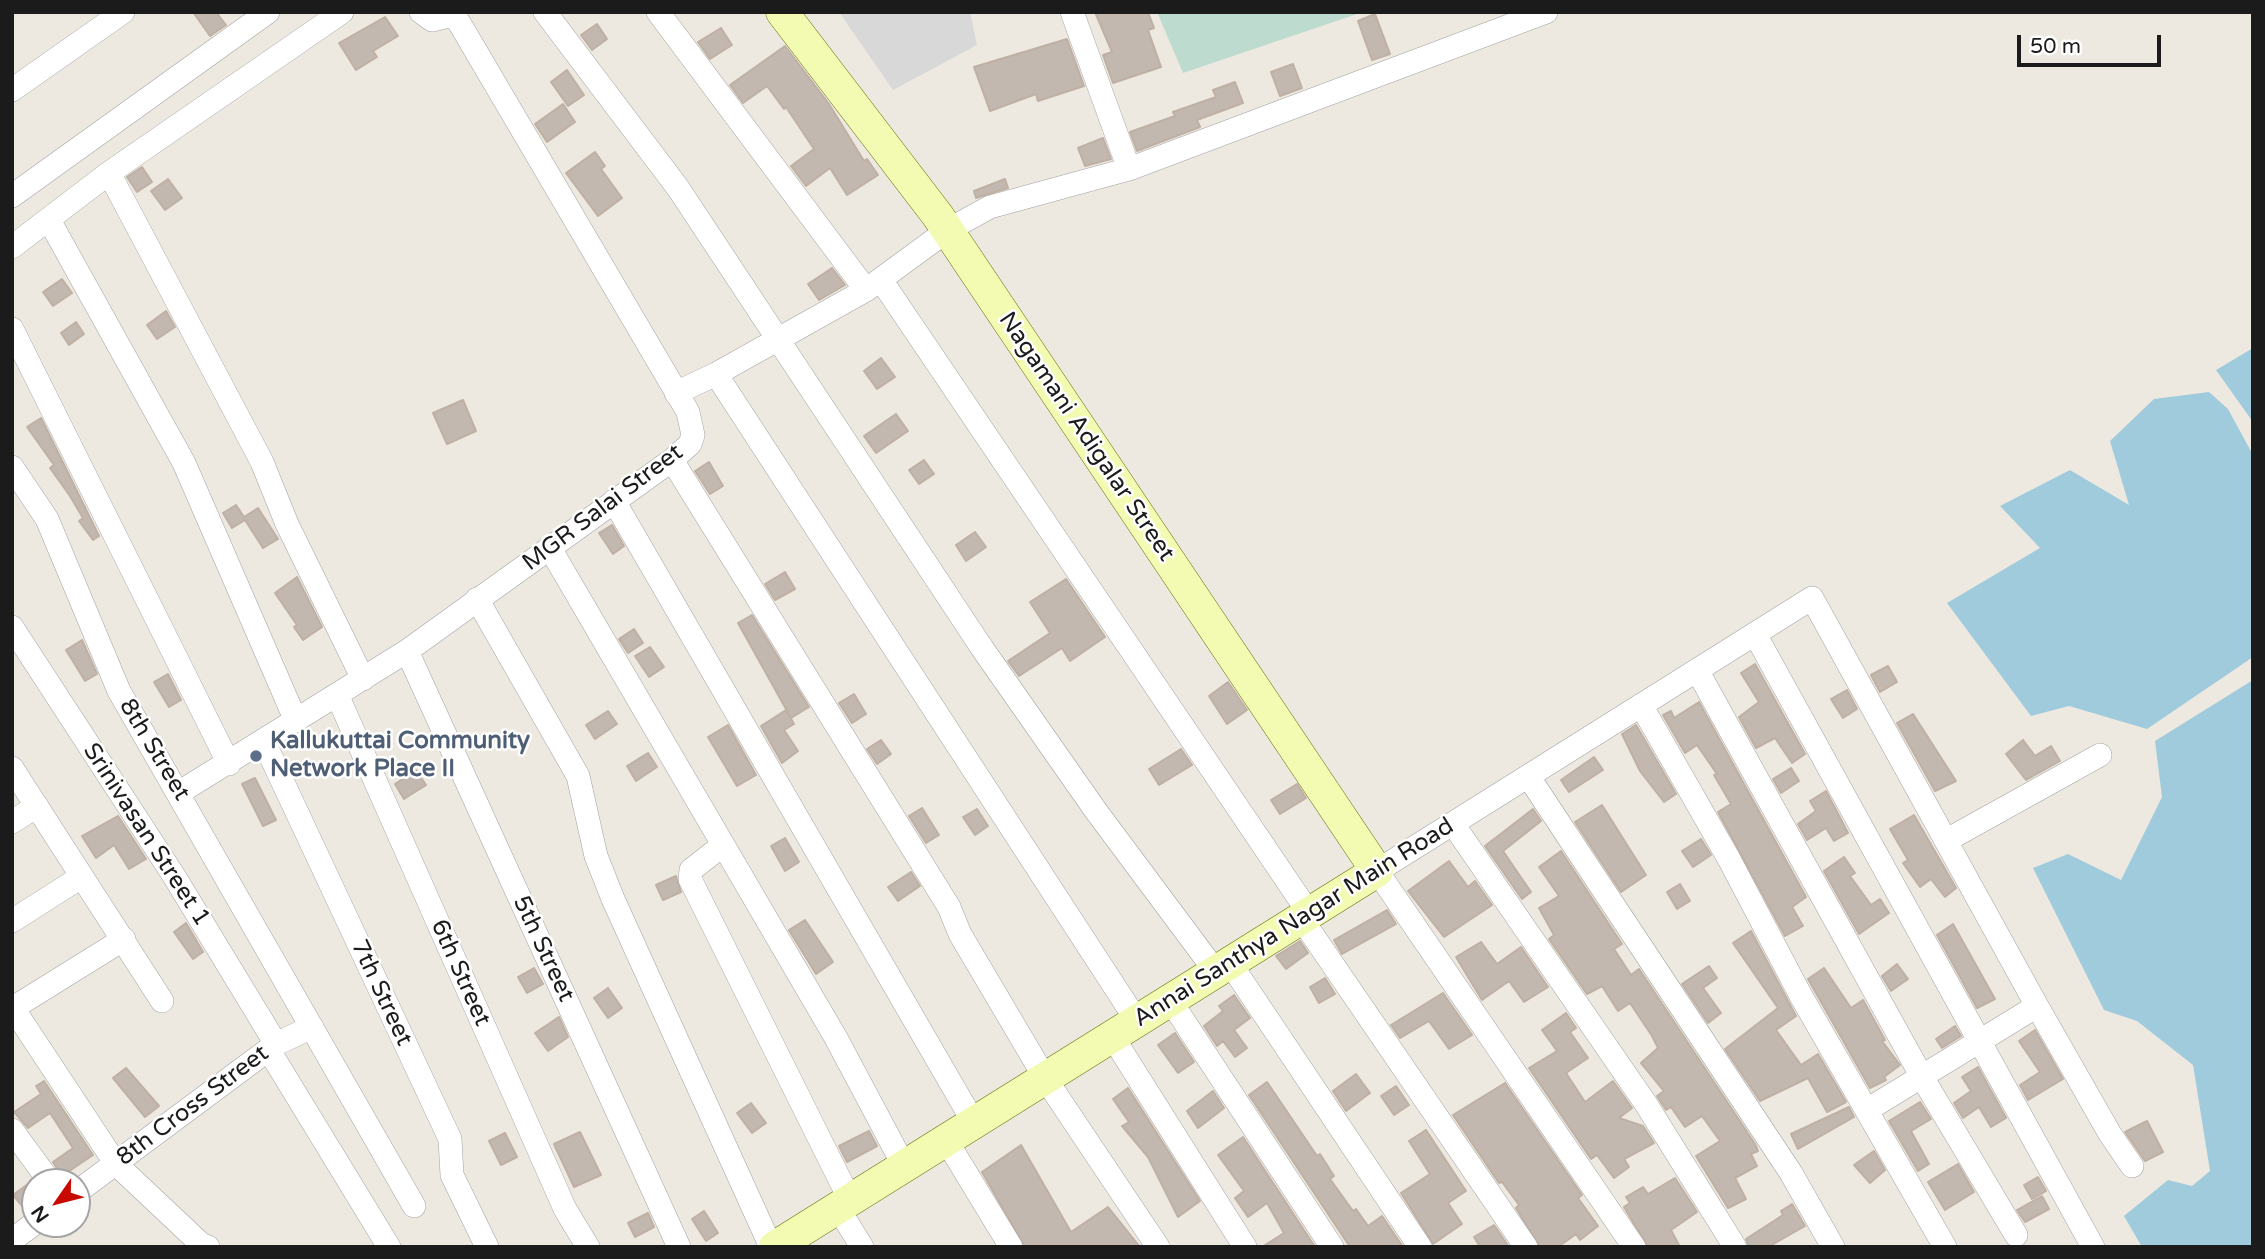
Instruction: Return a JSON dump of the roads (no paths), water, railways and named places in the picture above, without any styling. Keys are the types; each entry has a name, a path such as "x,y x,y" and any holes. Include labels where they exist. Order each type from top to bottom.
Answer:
{"street":[{"path":"12,90 123,12"},
{"path":"12,196 268,12"},
{"path":"12,247 109,173 342,12"},
{"name":"MGR Salai Street","path":"180,792 338,697 407,651 477,599 551,550 672,460 690,444 693,435 688,412 457,19 449,16 432,20 421,12"},
{"path":"545,12 678,188 982,648 1096,811 1223,967 1420,1247"},
{"path":"658,12 873,285 1305,916 1526,1247"},
{"name":"Nagamani Adigalar Street","path":"782,12 948,230 1377,870"},
{"path":"1072,12 1129,169"},
{"path":"676,393 716,374 873,285 948,230 990,207 1129,169 1546,12"},
{"path":"109,173 262,462 287,524 363,679"},
{"path":"49,220 184,463 296,722"},
{"path":"12,329 229,764"},
{"path":"716,374 1125,1029 1245,1247"},
{"path":"672,460 948,907 960,934 1045,1078 1158,1247"},
{"name":"8th Street","path":"12,467 47,519 118,691 180,792 414,1206"},
{"path":"614,501 974,1123"},
{"path":"551,550 836,1038 904,1166"},
{"name":"Annai Santhya Nagar Main Road","path":"773,1247 1812,598 1947,840"},
{"path":"477,599 578,776 593,845 612,899 773,1247"},
{"name":"Srinivasan Street 1","path":"12,627 174,876 390,1247"},
{"path":"1755,634 2093,1247"},
{"name":"5th Street","path":"407,651 679,1247"},
{"path":"1698,670 1922,1077 2016,1235"},
{"name":"6th Street","path":"338,697 565,1209 588,1247"},
{"path":"1642,705 1945,1247"},
{"name":"7th Street","path":"264,742 450,1139 453,1175 469,1216 487,1247"},
{"path":"2100,755 1947,840 2110,1134 2132,1166"},
{"path":"12,768 162,1001"},
{"path":"1528,776 1769,1139 1833,1247"},
{"path":"12,822 37,806"},
{"path":"1453,824 1661,1127 1735,1247"},
{"path":"723,845 691,870 690,879 862,1247"},
{"path":"1377,870 1634,1247"},
{"path":"12,921 81,877"},
{"path":"124,939 12,1008 116,1164 203,1246"},
{"path":"1170,1000 1332,1247"},
{"path":"1867,1110 2038,1006"},
{"name":"8th Cross Street","path":"91,1182 273,1048 312,1027"},
{"path":"12,1130 40,1168"},
{"path":"946,1140 1011,1247"}],"water":[{"path":"2253,348 2253,422 2216,370"},
{"path":"2209,392 2228,409 2253,455 2253,657 2147,729 2069,706 2031,716 1947,603 2040,548 2000,506 2070,470 2129,505 2110,441 2154,399"},
{"path":"2253,680 2253,1247 2142,1247 2124,1216 2168,1180 2192,1186 2210,1171 2193,1065 2137,1021 2104,1010 2033,868 2068,854 2121,880 2162,797 2155,741"}],"place":[{"name":"Kallukuttai Community Network Place II","path":"256,756"}]}
